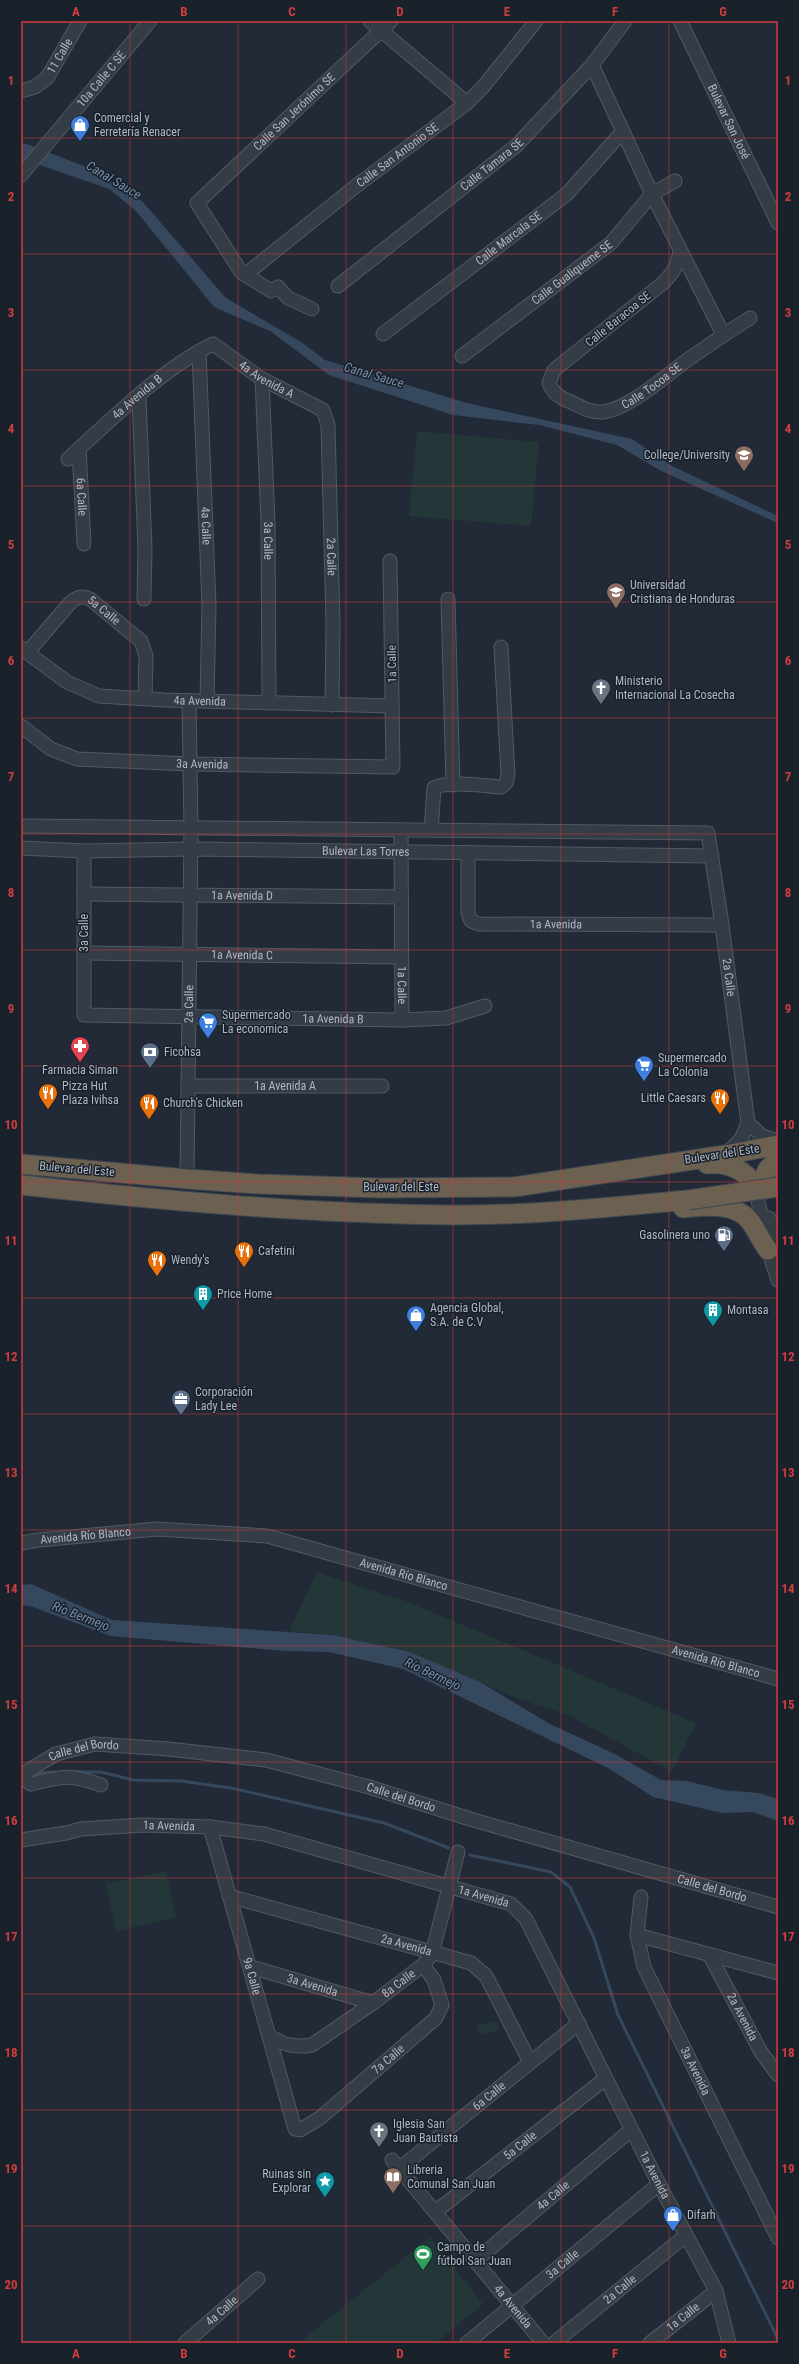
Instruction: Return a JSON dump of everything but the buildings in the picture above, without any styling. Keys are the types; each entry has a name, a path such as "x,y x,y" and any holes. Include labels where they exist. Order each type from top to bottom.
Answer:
{"highway":[{"name":"Bulevar del Este","path":"21,1164 187,1179 380,1188 514,1187 725,1155 778,1151"},
{"path":"778,1151 773,1173 778,1189"},
{"path":"541,1183 589,1181 717,1163 744,1172 758,1189 778,1151"},
{"name":"Bulevar del Este","path":"21,1185 309,1211 459,1215 601,1208 688,1200 778,1189"},
{"path":"309,1211 364,1219 477,1220 584,1216 665,1209 719,1207 733,1210 746,1217 773,1249"}],"street":[{"name":"11 Calle","path":"21,91 35,87 47,78 80,21"},
{"name":"10a Calle C SE","path":"21,175 150,21"},
{"path":"370,21 467,103"},
{"name":"Calle San Jerónimo SE","path":"245,275 226,250 197,203 391,21"},
{"name":"Calle San Antonio SE","path":"245,275 356,186 467,103 483,87 536,21"},
{"name":"Calle Tamara SE","path":"338,286 517,145 592,65 625,21"},
{"name":"Bulevar San José","path":"680,21 778,223"},
{"path":"592,65 652,194 723,334"},
{"name":"Calle Marcala SE","path":"384,334 567,194 623,131"},
{"name":"Calle Gualiqueme SE","path":"462,356 611,243 652,194 675,181"},
{"name":"Calle Baracoa SE","path":"549,383 554,370 672,274 678,263 680,250"},
{"path":"245,275 271,291 278,287 288,298 312,309"},
{"name":"Calle Tocoa SE","path":"549,383 553,392 558,396 584,409 604,412 628,402 642,393 723,334 750,318"},
{"name":"4a Avenida B","path":"68,459 99,429 139,397 199,351 213,344"},
{"name":"4a Avenida A","path":"213,344 262,379 323,410"},
{"name":"4a Calle","path":"199,351 209,605 207,701"},
{"name":"3a Calle","path":"262,379 269,559 269,703"},
{"path":"139,397 145,548 144,598"},
{"name":"2a Calle","path":"323,410 328,425 333,624 332,705"},
{"name":"6a Calle","path":"79,449 84,544"},
{"name":"1a Calle","path":"390,561 393,767"},
{"name":"5a Calle","path":"24,650 70,603 76,598 84,596 90,599 141,641 146,656 144,698"},
{"path":"448,599 453,785"},
{"path":"431,830 434,788 439,785 501,787 506,783 508,775 501,647"},
{"name":"4a Avenida","path":"24,650 67,682 84,691 99,696 189,701 392,706"},
{"name":"2a Calle","path":"187,1179 191,896 189,701"},
{"name":"3a Avenida","path":"21,726 51,749 77,759 190,764 393,767"},
{"name":"Bulevar Las Torres","path":"21,826 191,829 708,833"},
{"name":"1a Calle","path":"400,830 402,1020"},
{"name":"2a Calle","path":"708,833 712,856 716,925 748,1123"},
{"name":"Bulevar Las Torres","path":"21,848 84,851 191,849 712,856"},
{"name":"3a Calle","path":"84,851 84,1015"},
{"name":"1a Avenida","path":"468,852 468,914 471,921 479,924 716,925"},
{"name":"1a Avenida D","path":"84,894 401,897"},
{"name":"1a Avenida C","path":"84,953 401,957"},
{"name":"1a Avenida B","path":"84,1015 402,1020 446,1018 485,1006"},
{"name":"1a Avenida A","path":"188,1086 382,1086"},
{"path":"725,1155 741,1139 748,1123 778,1151"},
{"path":"758,1189 757,1196 773,1249 778,1280"},
{"name":"Avenida Río Blanco","path":"21,1543 156,1529 267,1536 778,1679"},
{"name":"Calle del Bordo","path":"21,1776 56,1754 95,1744 168,1748 266,1760 369,1787 470,1819 778,1907"},
{"path":"21,1776 31,1784 56,1777 78,1776 101,1785"},
{"name":"1a Avenida","path":"21,1840 66,1833 81,1829 143,1825 210,1826 264,1834 449,1888 511,1904 518,1909 526,1919 658,2184 716,2291 729,2343"},
{"name":"9a Calle","path":"210,1826 271,2037 294,2126"},
{"name":"8a Calle","path":"271,2037 286,2045 300,2047 312,2045 373,2003 423,1965 432,1954 458,1852"},
{"name":"2a Avenida","path":"229,1896 432,1954 471,1963 479,1968 486,1976 530,2062"},
{"name":"3a Avenida","path":"641,1897 636,1934 644,1967 778,2238"},
{"path":"636,1934 710,1956 778,1973"},
{"name":"2a Avenida","path":"710,1956 761,2052 778,2075"},
{"name":"7a Calle","path":"294,2126 295,2129 300,2130 320,2118 436,2018 442,2005 439,1992 434,1980 423,1965"},
{"name":"3a Avenida","path":"251,1967 373,2003"},
{"name":"6a Calle","path":"396,2164 579,2023"},
{"name":"5a Calle","path":"435,2212 605,2079"},
{"name":"4a Calle","path":"475,2261 631,2130"},
{"name":"4a Avenida","path":"396,2164 542,2343"},
{"name":"3a Calle","path":"467,2343 658,2184"},
{"name":"2a Calle","path":"554,2343 685,2236"},
{"name":"4a Calle","path":"184,2343 258,2279"},
{"name":"1a Calle","path":"650,2343 716,2291"}],"green space":[{"path":"417,431 539,442 531,526 409,516"},
{"path":"317,1572 408,1602 696,1723 672,1772 568,1715 518,1699 410,1652 333,1635 289,1631"},
{"path":"166,1871 176,1917 116,1931 106,1884"},
{"path":"496,2021 499,2030 479,2035 476,2025"},
{"name":"Campo de fútbol San Juan","path":"430,2237 483,2304 436,2343 299,2343"}],"water":[{"name":"Canal Sauce","path":"21,143 30,145 86,167 142,201 226,298 301,342 325,360 467,403 632,439 672,466 778,516 778,523 661,471 617,445 539,425 453,415 329,375 270,331 214,307 136,211 109,189 37,164 21,162"},
{"name":"Río Bermejo","path":"31,1584 112,1620 333,1635 410,1652 480,1682 550,1724 617,1755 661,1780 687,1781 723,1790 759,1793 778,1799 778,1821 753,1812 722,1813 653,1797 610,1769 403,1669 329,1652 285,1651 110,1636 30,1606 21,1605 21,1585"}],"waterway":[{"path":"33,1773 54,1772"},
{"path":"73,1772 101,1772 133,1780 181,1781 231,1788 384,1823 449,1848"},
{"path":"470,1855 551,1872 570,1887 594,1938 618,2015 778,2339"}],"place":[{"name":"Comercial y Ferretería Renacer","path":"80,142"},
{"name":"College/University","path":"744,472"},
{"name":"Universidad Cristiana de Honduras","path":"616,609"},
{"name":"Ministerio Internacional La Cosecha","path":"601,705"},
{"name":"Supermercado La economica","path":"208,1039"},
{"name":"Farmacia Siman","path":"80,1063"},
{"name":"Ficohsa","path":"150,1069"},
{"name":"Supermercado La Colonia","path":"644,1082"},
{"name":"Pizza Hut Plaza Ivihsa","path":"48,1110"},
{"name":"Little Caesars","path":"720,1115"},
{"name":"Church's Chicken","path":"149,1120"},
{"name":"Gasolinera uno","path":"724,1252"},
{"name":"Cafetini","path":"244,1268"},
{"name":"Wendy's","path":"157,1277"},
{"name":"Price Home","path":"203,1311"},
{"name":"Montasa","path":"713,1327"},
{"name":"Agencia Global, S.A. de C.V","path":"416,1332"},
{"name":"Corporación Lady Lee","path":"181,1416"},
{"name":"Iglesia San Juan Bautista","path":"379,2148"},
{"name":"Libreria Comunal San Juan","path":"393,2194"},
{"name":"Ruinas sin Explorar","path":"325,2198"},
{"name":"Difarh","path":"673,2232"},
{"name":"Campo de fútbol San Juan","path":"423,2271"}]}
